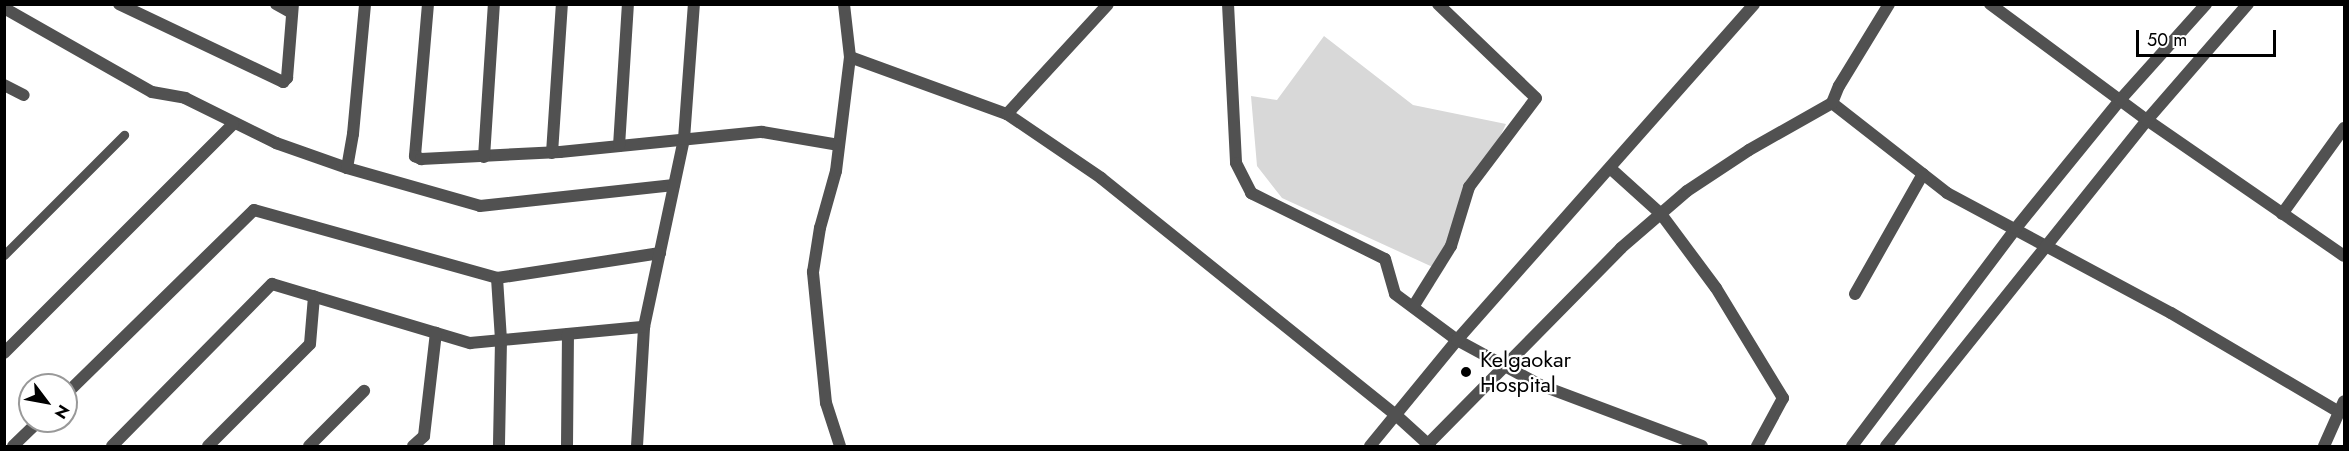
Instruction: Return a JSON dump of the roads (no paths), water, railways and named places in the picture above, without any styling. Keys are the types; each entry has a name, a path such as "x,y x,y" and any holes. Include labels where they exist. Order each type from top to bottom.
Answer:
{"street":[{"path":"119,4 283,82 287,78 293,9 276,4"},
{"path":"347,168 353,134 365,4"},
{"path":"428,4 416,156 421,159 552,153 762,132 839,145"},
{"path":"484,157 494,4"},
{"path":"552,153 562,4"},
{"path":"619,146 628,4"},
{"path":"637,447 644,327 684,139 694,4"},
{"path":"840,447 826,402 813,272 839,145 850,57 844,4"},
{"path":"1007,114 1108,4"},
{"path":"1227,4 1236,163 1251,193 1385,259 1395,294 1457,340 1540,385 1673,441 1702,447"},
{"path":"1370,447 1457,340 1754,4"},
{"path":"850,57 1007,114 1101,178 1397,416 1428,446 1503,365 1621,248 1687,191 1749,150 1832,103 1839,86 1888,4"},
{"path":"1990,4 2147,120 2344,256"},
{"path":"1852,447 2016,228 2120,100 2206,4"},
{"path":"1886,447 2147,120 2248,4"},
{"path":"1413,307 1451,246 1469,187 1536,98 1441,5"},
{"path":"4,8 89,54 152,92 185,98 233,124 276,143 347,168 480,206 674,185"},
{"path":"4,85 24,95"},
{"path":"1832,103 1947,193 2047,244 2342,406 2324,447"},
{"path":"4,353 233,124"},
{"path":"2282,214 2344,128"},
{"path":"1610,168 1661,214 1716,288 1783,398 1758,447"},
{"path":"1855,294 1923,174"},
{"path":"78,382 254,210 496,278 660,253"},
{"path":"496,278 501,340 499,447"},
{"path":"112,447 272,284 470,343 644,327"},
{"path":"208,447 310,344 314,296"},
{"path":"413,447 424,436 436,333"},
{"path":"567,447 568,334"},
{"path":"309,447 364,391"},
{"path":"13,447 27,433"}],"lane":[{"path":"4,255 124,135"}],"place":[{"name":"Kelgaokar Hospital","path":"1466,372"}]}
